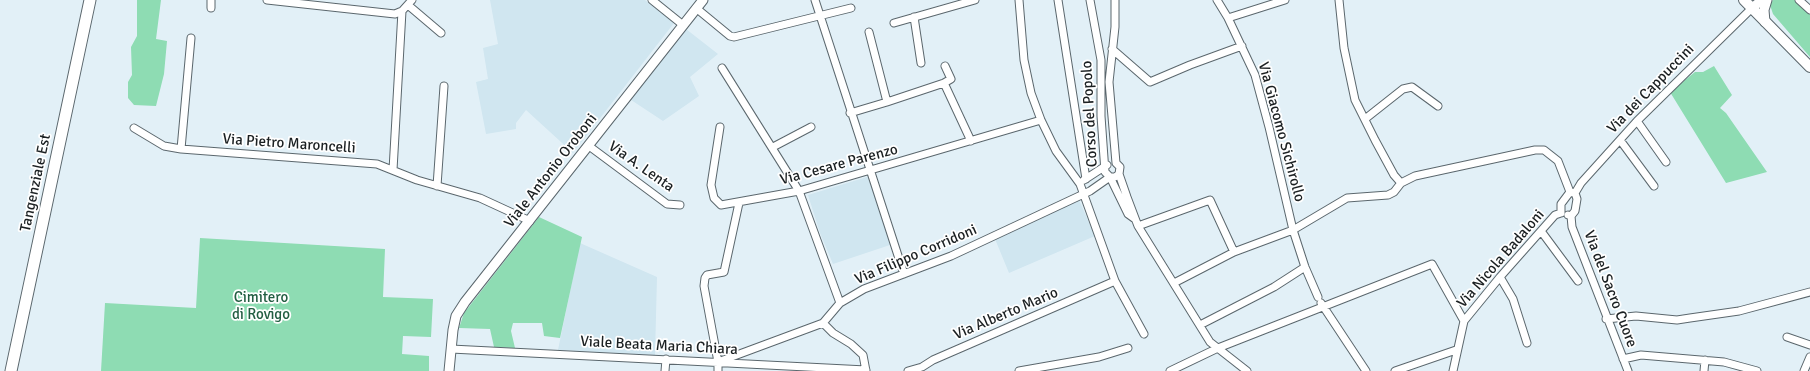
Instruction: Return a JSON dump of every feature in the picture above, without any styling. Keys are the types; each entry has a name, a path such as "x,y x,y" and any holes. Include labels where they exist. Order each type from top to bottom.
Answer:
{"main road":[{"name":"Tangenziale Est","path":"11,371 90,0"},
{"path":"1744,0 1810,67"}],"street":[{"path":"211,0 211,8"},
{"path":"267,0 395,14 402,11 410,3 441,33"},
{"path":"652,0 683,25"},
{"name":"Viale Antonio Oroboni","path":"449,371 453,330 460,309 703,0"},
{"path":"815,0 850,113 904,274"},
{"path":"894,23 975,0"},
{"path":"1019,0 1024,60 1031,93 1041,120 1056,151 1080,184 1115,281 1144,334"},
{"path":"1058,0 1086,178"},
{"name":"Corso del Popolo","path":"1090,0 1102,60 1101,116 1106,166 1105,172 1110,177 1128,214 1135,219"},
{"name":"Corso del Popolo","path":"1115,0 1115,27 1109,82 1116,163 1120,167 1119,174 1134,211 1135,219 1210,342 1247,371"},
{"name":"Via Giacomo Sichirollo","path":"1217,0 1228,18 1255,76 1269,127 1293,230 1305,268 1321,302 1366,371"},
{"path":"1228,18 1285,0"},
{"path":"1339,0 1344,48 1355,100 1394,174 1401,183"},
{"path":"1752,8 1762,0"},
{"path":"1765,22 1764,10 1767,0"},
{"path":"1804,1 1810,10"},
{"path":"696,8 730,36 734,37 820,17 851,8"},
{"name":"Via dei Cappuccini","path":"1561,213 1561,204 1637,121 1752,8"},
{"path":"393,170 402,11"},
{"path":"914,17 921,63"},
{"path":"869,32 887,102"},
{"path":"181,149 191,38"},
{"path":"1112,49 1150,82 1242,46"},
{"path":"850,113 944,83 951,79 945,66"},
{"path":"722,68 773,147 799,191 840,303"},
{"path":"944,83 970,141"},
{"path":"437,186 444,86"},
{"path":"1365,119 1403,89 1412,87 1438,106"},
{"name":"Via Cesare Parenzo","path":"720,127 711,185 714,198 721,205 739,203 799,191 1041,120"},
{"path":"1637,121 1666,162"},
{"path":"773,147 811,127"},
{"name":"Via Pietro Maroncelli","path":"134,128 164,146 181,149 377,164 437,186 480,198 530,221"},
{"path":"1620,140 1654,186"},
{"name":"Via A. Lenta","path":"589,146 667,204 680,205"},
{"path":"1174,283 1234,252 1293,230 1347,198 1388,195 1394,192 1401,183 1415,176 1535,150 1544,150 1558,161 1572,193 1577,199 1575,211 1571,216 1561,213"},
{"path":"1080,184 1086,178 1110,163 1116,163"},
{"path":"1110,177 1115,177 1119,174"},
{"name":"Via Filippo Corridoni","path":"718,362 823,323 840,303 864,289 950,256 1090,191 1110,177"},
{"path":"1138,226 1210,200 1234,252"},
{"path":"718,371 718,362 704,286 705,278 707,275 724,272 739,203"},
{"name":"Via Nicola Badaloni","path":"1453,371 1456,350 1464,321 1500,277 1555,215 1561,213"},
{"name":"Via del Sacro Cuore","path":"1571,216 1572,227 1606,319 1628,371"},
{"name":"Via del Sacro Cuore","path":"1541,231 1578,281"},
{"path":"1170,371 1321,302 1432,264 1464,321"},
{"path":"1200,325 1305,268"},
{"path":"1500,277 1513,299 1527,343"},
{"name":"Via Alberto Mario","path":"908,371 923,369 932,360 1115,281"},
{"path":"1606,319 1636,316 1677,320 1739,311 1810,292"},
{"path":"823,323 833,333 851,344 862,354 866,370"},
{"path":"1787,337 1810,345"},
{"path":"1019,371 1099,357 1128,348"},
{"name":"Viale Beata Maria Chiara","path":"451,349 718,362 770,368 866,370"},
{"path":"1395,371 1456,350"},
{"path":"1623,359 1641,355 1705,360 1738,364 1757,371"},
{"path":"1804,371 1810,357"},
{"path":"665,371 666,359"},
{"path":"1704,371 1705,360"}],"shaded area":[{"path":"490,0 645,0 674,23 573,153 526,110 516,123 516,129 486,134 476,82 488,79 483,48 498,44"},
{"path":"686,29 718,54 690,77 699,96 663,121 625,96"},
{"path":"870,176 893,244 833,264 820,233 808,195"},
{"path":"1079,200 1095,236 1009,273 995,239"},
{"path":"580,243 657,277 655,355 558,350"}],"green space":[{"path":"137,0 161,0 156,39 167,41 164,74 156,106 134,105 128,98 128,82 132,75 131,47 137,36"},
{"path":"1773,0 1797,0 1810,14 1810,57 1773,14 1770,5"},
{"path":"1714,66 1732,95 1720,108 1726,113 1767,172 1726,183 1670,92 1695,72 1703,72"},
{"path":"539,217 582,237 560,338 544,336 542,323 513,323 511,331 515,348 494,347 490,329 459,328 464,313"},
{"name":"Cimitero di Rovigo","path":"200,238 385,249 383,297 433,299 431,337 403,336 402,354 429,356 429,371 101,371 105,303 196,308"}]}
